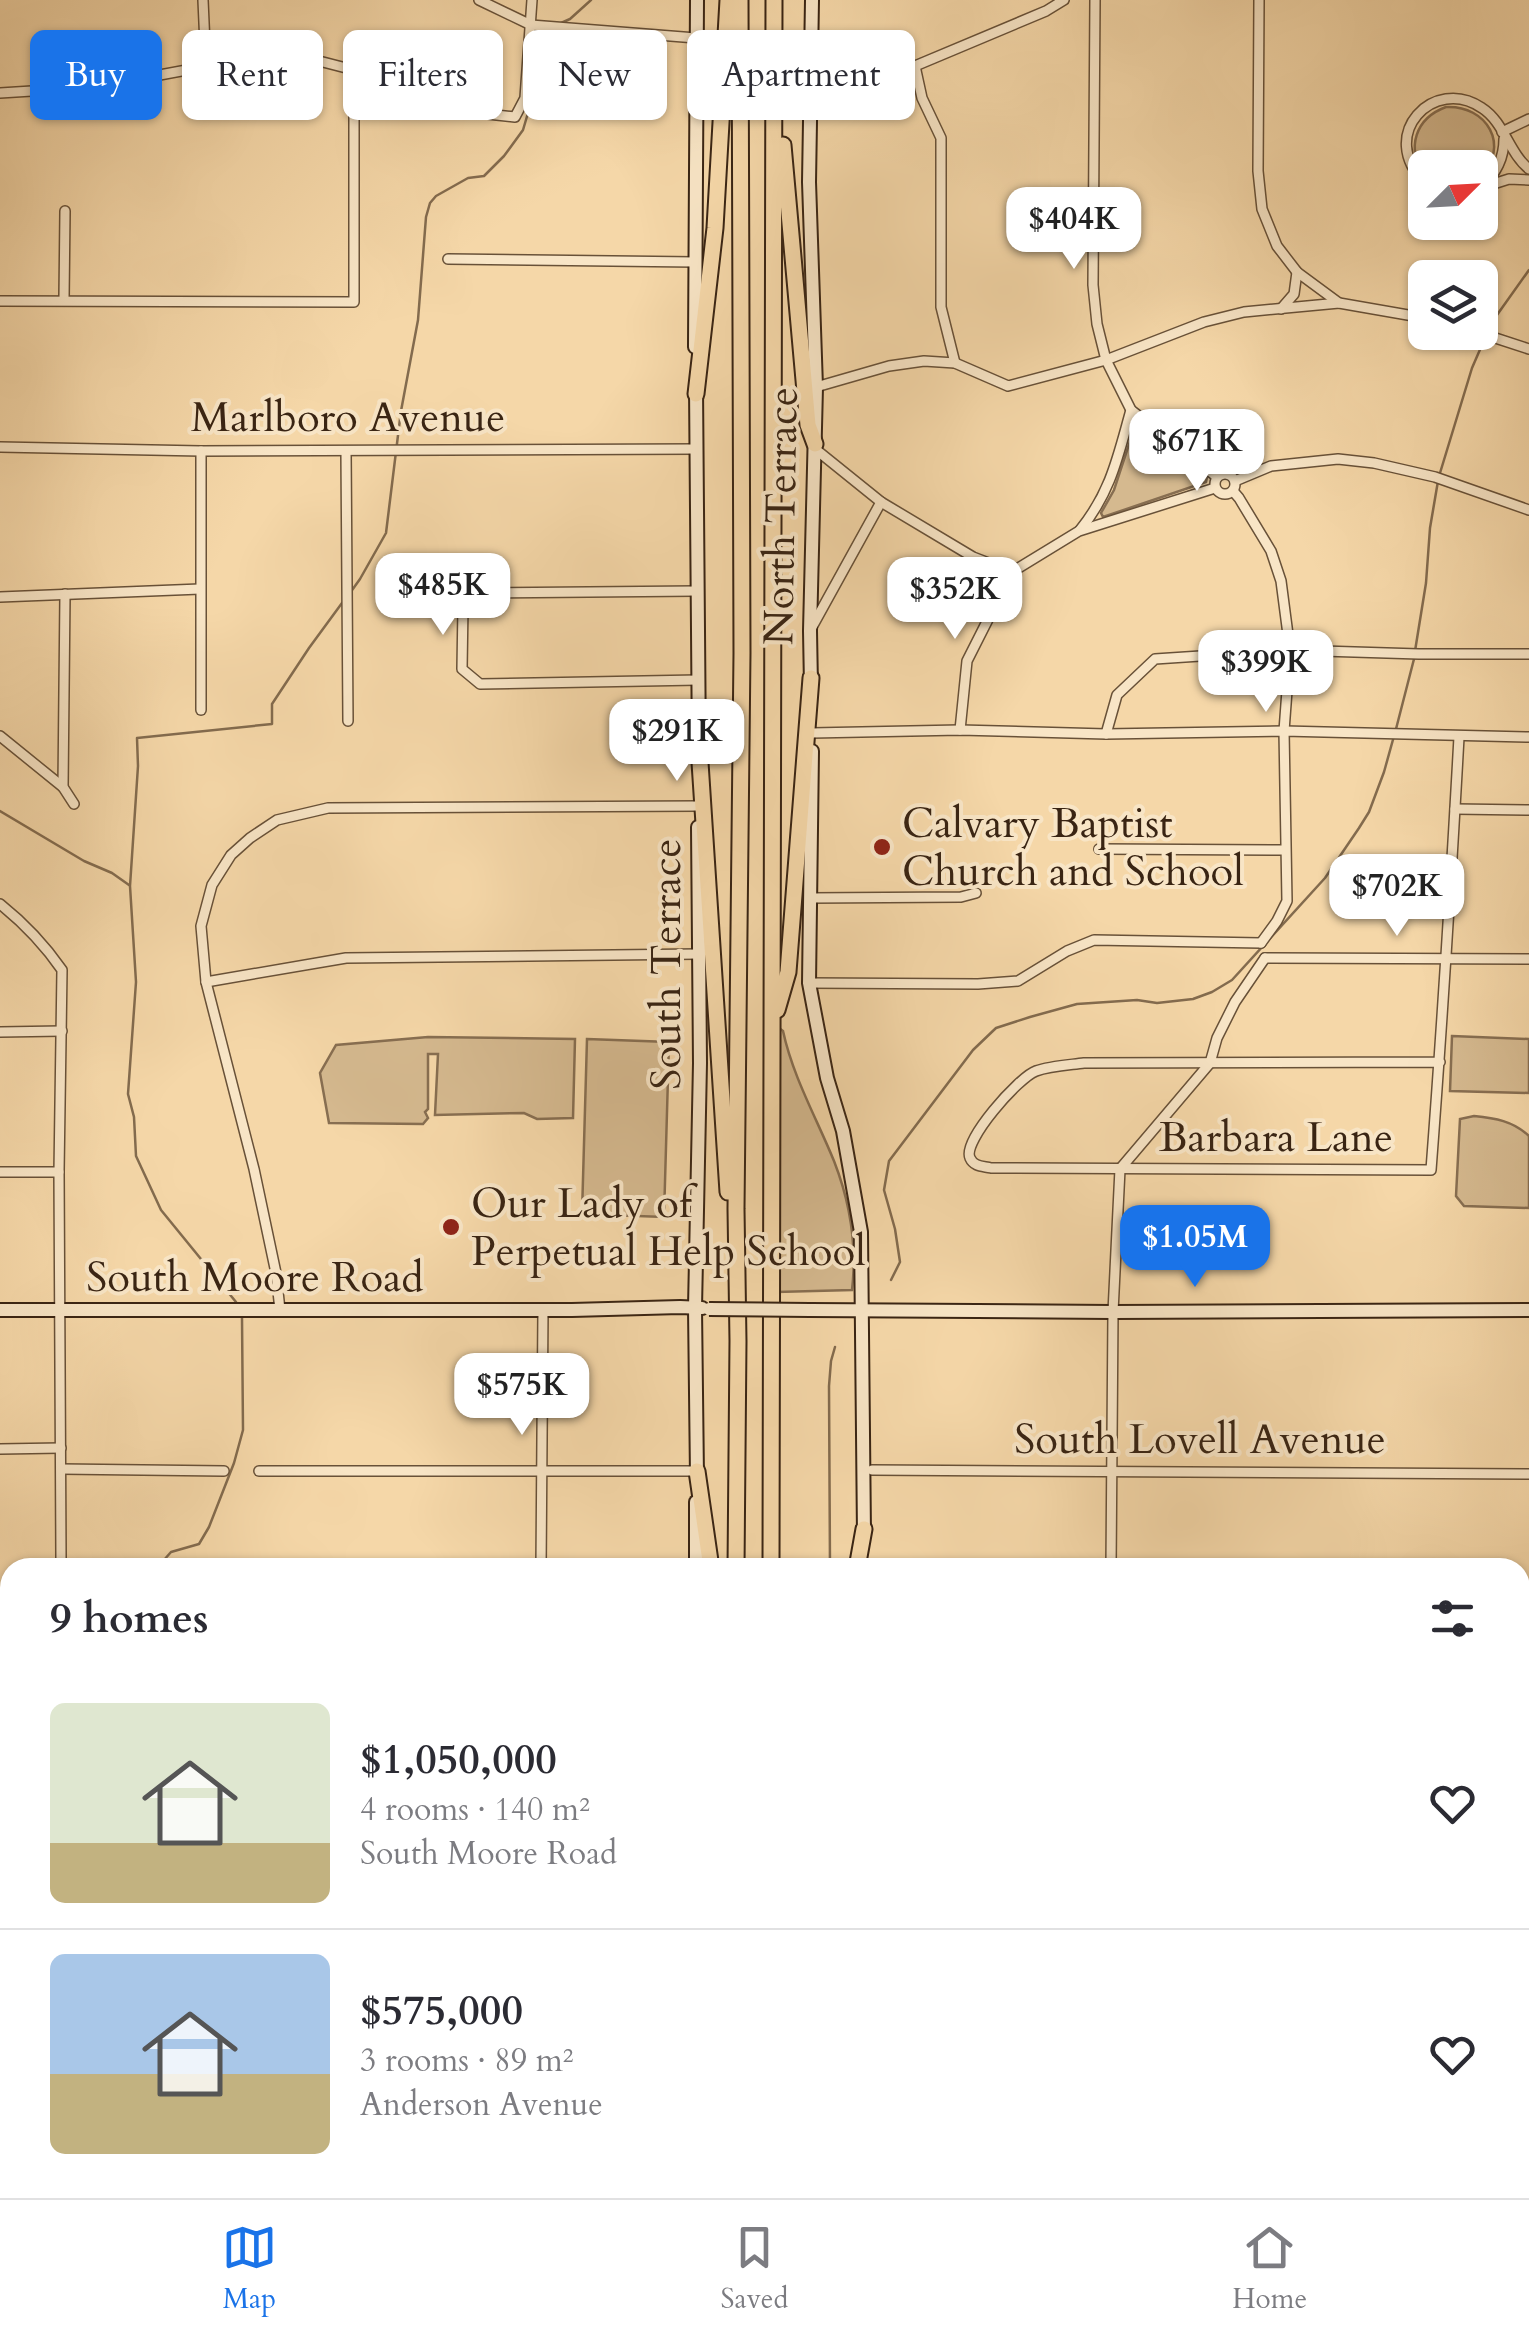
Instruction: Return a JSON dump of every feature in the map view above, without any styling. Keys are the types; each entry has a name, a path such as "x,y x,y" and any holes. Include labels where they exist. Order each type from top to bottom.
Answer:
{"highway":[{"path":"696,394 716,228 728,0"},
{"path":"736,1558 742,654 740,0"},
{"path":"774,0 774,30"},
{"path":"770,1558 774,120"},
{"path":"781,120 808,425 815,446"},
{"path":"772,1029 788,972 811,678"},
{"path":"699,747 726,1187 736,1208"},
{"path":"697,1471 710,1558"},
{"path":"862,1558 864,1529"}],"street":[{"path":"204,0 205,30"},
{"path":"480,0 530,25 687,37"},
{"path":"503,116 514,117 525,98 532,0"},
{"name":"South Terrace","path":"696,30 697,0"},
{"name":"North Terrace","path":"811,30 812,0"},
{"path":"955,363 941,306 941,138 922,98 915,66 1046,12 1064,0"},
{"path":"1095,0 1093,285 1106,360 1132,410 1216,482 1223,494 1271,466 1338,459 1374,463 1439,479 1529,510"},
{"path":"1260,0 1258,171 1262,209 1277,246 1298,272 1339,303"},
{"path":"0,93 96,87 182,72"},
{"path":"1408,161 1404,140 1412,121 1433,103 1451,98 1483,108 1529,169"},
{"path":"1503,134 1529,118"},
{"path":"0,301 354,302 354,120"},
{"name":"South Terrace","path":"696,1558 702,1308 694,262 697,120"},
{"name":"North Terrace","path":"810,120 816,387 810,631 809,983 827,1078 856,1193 861,1232 864,1529"},
{"path":"1498,167 1503,134"},
{"path":"1498,182 1529,180"},
{"path":"64,300 65,211"},
{"path":"448,259 694,262"},
{"path":"1281,310 1294,294 1298,272"},
{"path":"816,387 889,366 924,361 955,363 1008,386 1106,360 1204,322 1244,312 1339,303 1408,315"},
{"path":"1498,339 1529,349"},
{"path":"1079,531 1109,487 1132,410"},
{"path":"815,446 881,502 973,557 1012,572"},
{"name":"Marlboro Avenue","path":"0,448 696,449"},
{"path":"201,451 201,710"},
{"path":"346,451 348,721"},
{"path":"960,730 967,661 1012,572 1079,531 1216,482 1227,474 1271,552 1281,582 1290,650 1284,732 1287,900 1261,943"},
{"path":"810,631 881,502"},
{"path":"0,596 200,589"},
{"path":"696,591 469,594 462,606 462,669 480,684 698,680"},
{"path":"64,787 65,594"},
{"path":"1106,734 1116,695 1154,659 1290,650 1529,654"},
{"path":"812,733 960,730 1529,737"},
{"path":"0,736 64,787 74,804"},
{"path":"1210,1063 1440,1062 1459,737"},
{"path":"280,1310 254,1169 206,982 201,926 212,885 230,855 277,820 328,808 698,806"},
{"path":"1455,809 1529,810"},
{"path":"1099,849 1285,850"},
{"path":"810,898 961,897 976,893"},
{"path":"0,904 25,924 62,970 61,1558"},
{"path":"809,983 1018,981 1066,950 1094,940 1261,943"},
{"path":"1112,1558 1113,1312 1120,1169 1210,1063 1235,1002 1265,958 1261,943"},
{"path":"206,982 346,958 698,954"},
{"path":"1265,958 1529,959"},
{"path":"0,1032 62,1031"},
{"name":"Barbara Lane","path":"1210,1063 1084,1063 1034,1071 1019,1082 973,1137 968,1148 970,1157 976,1165 991,1168 1431,1170 1440,1062"},
{"path":"0,1172 59,1172"},
{"path":"541,1558 544,1309"},
{"name":"South Moore Road","path":"0,1310 1529,1310"},
{"path":"0,1449 61,1448"},
{"path":"61,1469 224,1471"},
{"name":"South Lovell Avenue","path":"872,1470 1529,1474"},
{"path":"259,1471 697,1471"}],"shaded area":[{"path":"1446,107 1473,113 1490,130 1494,150 1416,150 1421,126"},
{"path":"1140,430 1191,464 1207,477 1206,482 1103,517 1101,513 1114,490 1132,435"},
{"path":"779,1028 844,1192 853,1241 852,1290 777,1292"},
{"path":"1452,1036 1529,1039 1529,1093 1450,1091"},
{"path":"428,1037 575,1039 573,1118 537,1119 524,1113 435,1115 438,1054 428,1054 428,1118 423,1124 329,1123 320,1073 336,1045"},
{"path":"587,1039 669,1042 664,1217 582,1214"},
{"path":"1474,1116 1503,1121 1529,1136 1529,1208 1464,1206 1456,1196 1460,1119"}],"waterway":[{"path":"561,23 591,0"},
{"path":"350,593 386,533 401,411 418,320 430,203 468,178 484,176 504,156 526,120"},
{"path":"1498,314 1529,270"},
{"path":"1440,473 1480,350"},
{"path":"1415,651 1438,481"},
{"path":"236,1302 161,1210 136,1156 134,1117 128,1094 136,982 130,886 137,738 272,724 272,704 342,603"},
{"path":"1396,729 1414,659"},
{"path":"891,1280 900,1262 884,1190 889,1161 973,1050 996,1028 1077,1004 1193,999 1232,980 1325,878 1359,828 1369,812 1394,736"},
{"path":"0,811 129,885"},
{"path":"166,1558 171,1552 199,1544 234,1463 243,1430 242,1318"},
{"path":"830,1558 829,1386 835,1347"}],"place":[{"name":"Calvary Baptist Church and School","path":"882,847"},
{"name":"Our Lady of Perpetual Help School","path":"451,1227"}]}
